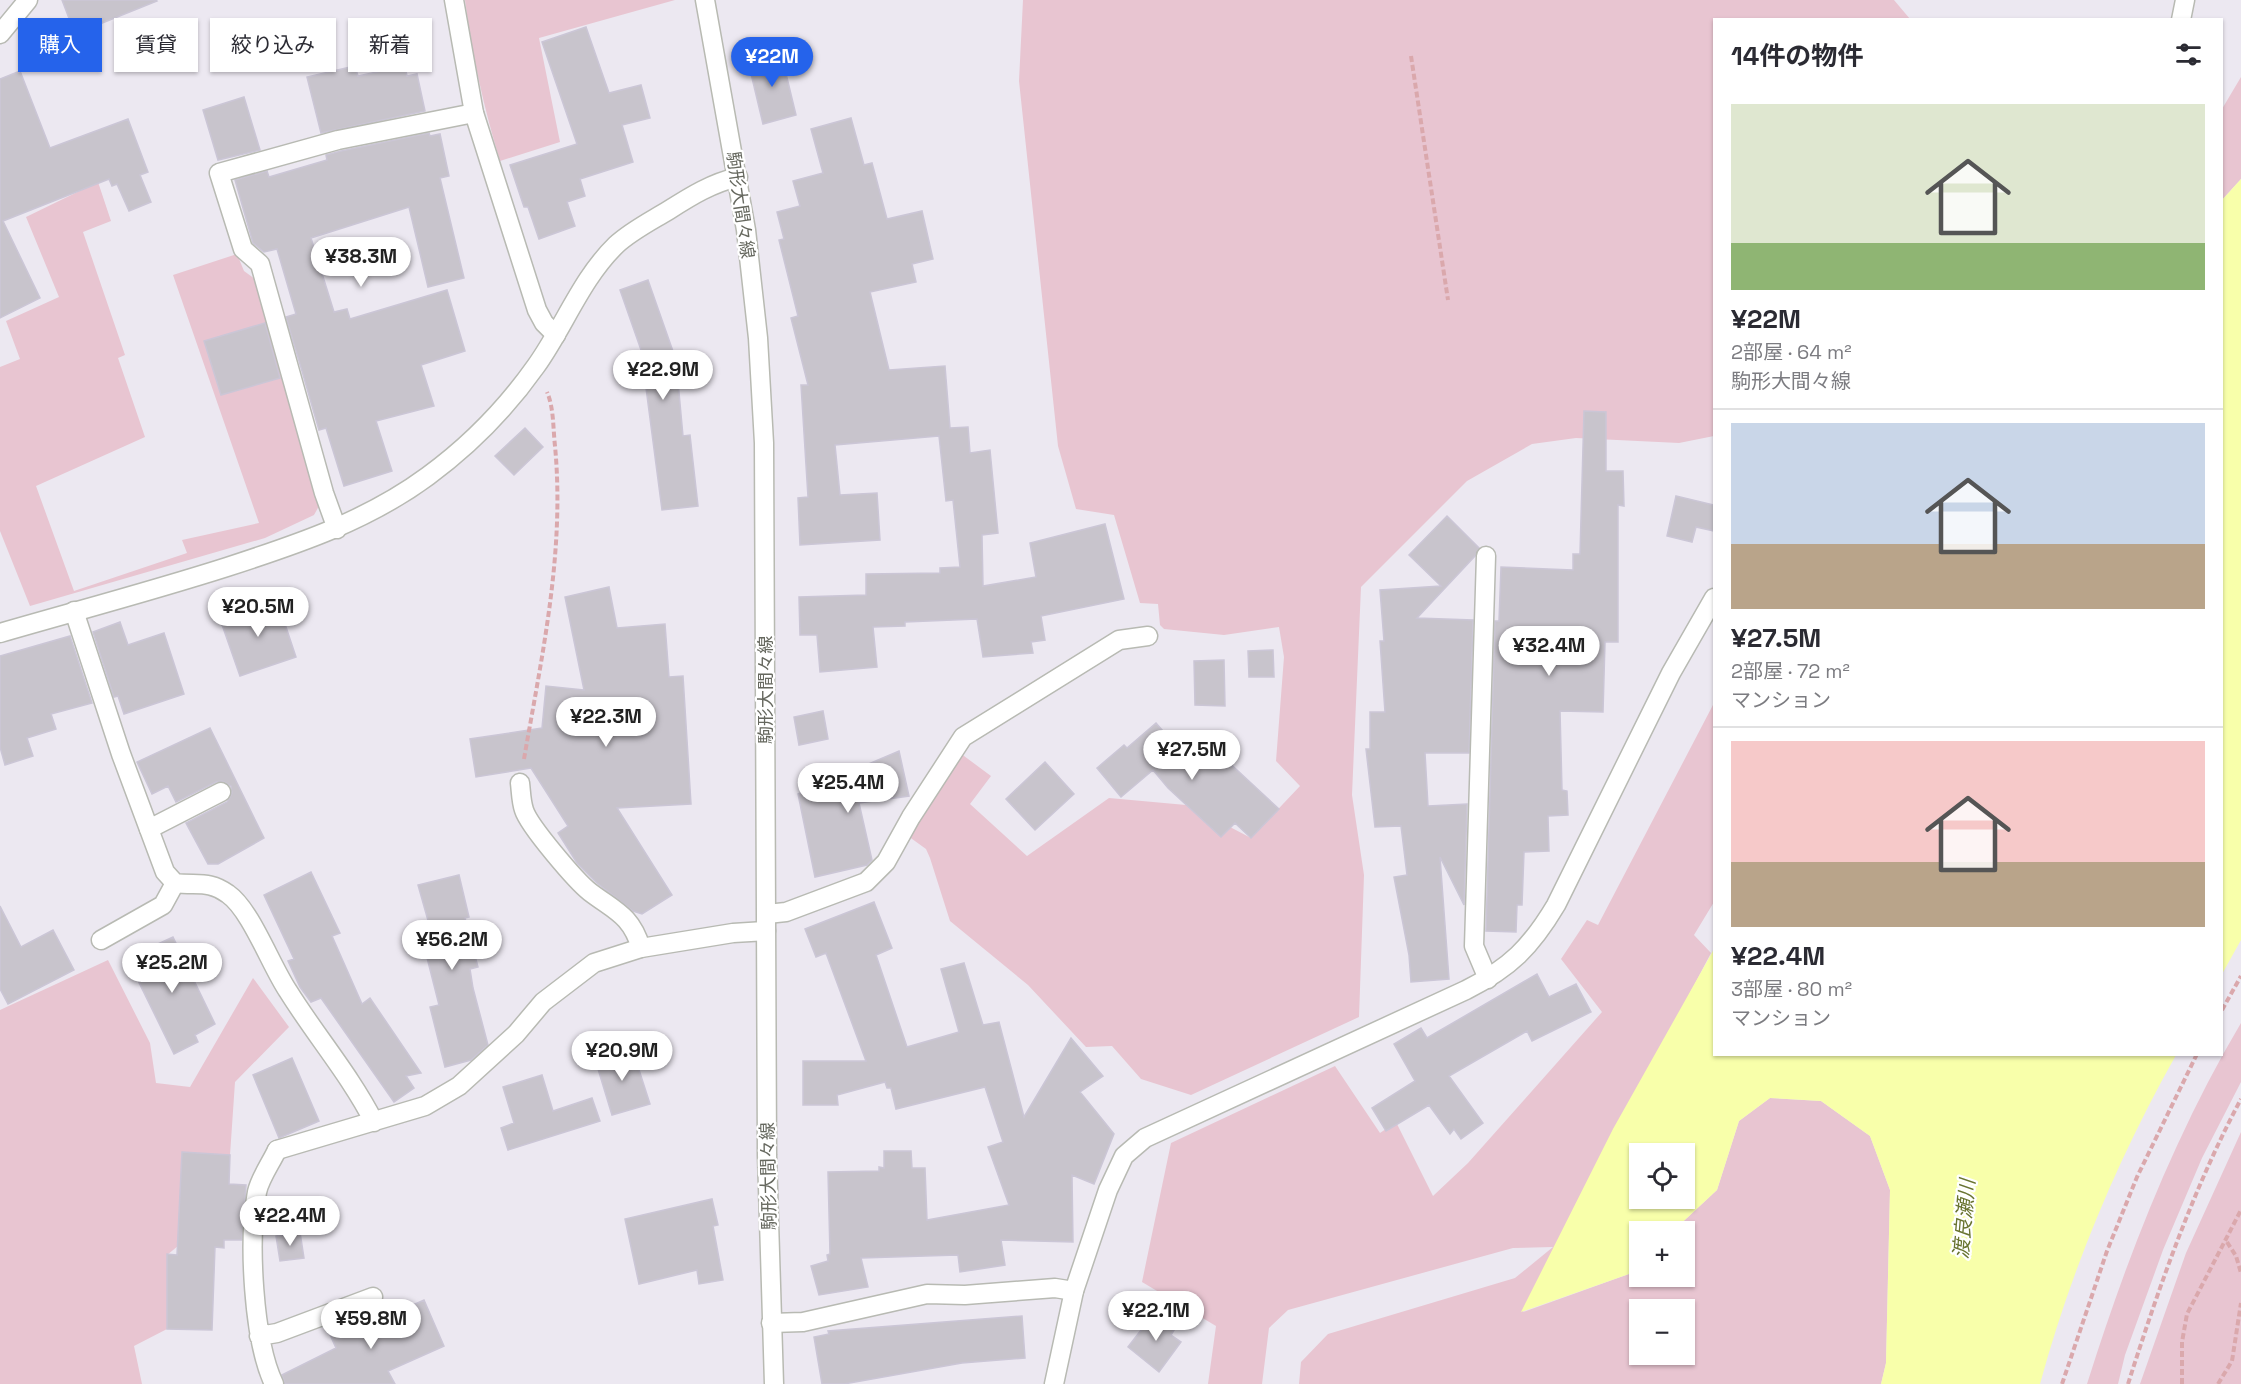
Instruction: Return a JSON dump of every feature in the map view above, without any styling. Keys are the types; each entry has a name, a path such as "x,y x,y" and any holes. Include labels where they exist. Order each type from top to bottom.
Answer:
{"street":[{"path":"0,34 28,0"},
{"path":"454,0 474,113 537,310 544,323 556,334"},
{"name":"駒形大間々線","path":"705,0 738,177 758,338 764,443 771,1323 774,1384"},
{"path":"2181,18 2185,0"},
{"path":"337,529 324,493 260,264 243,249 219,173 338,140 474,113"},
{"path":"0,633 188,579 337,529 401,496 457,453 488,424 536,366 589,279 616,246 628,235 695,194 720,181 738,177"},
{"path":"1486,556 1474,946 1488,979"},
{"path":"1054,1384 1074,1291 1108,1190 1124,1156 1145,1138 1488,979 1520,955 1547,919 1671,673 1713,600"},
{"path":"74,611 120,754 165,872 175,883 207,883 230,895 241,907 287,991 354,1083 374,1122"},
{"path":"274,1384 259,1336 255,1290 257,1190 277,1150 374,1122 424,1106 443,1097 484,1065 543,1002 574,977 604,959 641,948 733,933 767,923 786,912 866,882 886,862 911,817 963,737 1119,640 1148,636"},
{"path":"520,783 524,812 542,837 589,891 622,914 632,924 641,948"},
{"path":"149,829 221,792"},
{"path":"101,940 163,905 175,883"},
{"path":"771,1323 802,1322 935,1294 964,1295 1054,1288 1074,1291"},
{"path":"259,1336 277,1333 373,1297"}],"path":[{"path":"1411,56 1448,300"},
{"path":"520,783 544,656 555,559 557,474 551,413 549,396 536,366"},
{"path":"2223,1008 2241,976"},
{"path":"2062,1384 2107,1251 2133,1188 2196,1056"},
{"path":"2128,1384 2214,1149 2241,1099"},
{"path":"2182,1384 2182,1342 2187,1314 2241,1210"},
{"path":"2226,1241 2236,1256 2241,1273"},
{"path":"2218,1384 2232,1361 2241,1304"}],"shaded area":[{"path":"465,0 675,0 539,38 560,142 500,161 479,81"},
{"path":"1023,0 1894,0 1909,18 1713,18 1713,436 1679,443 1576,438 1532,444 1467,481 1361,587 1352,795 1364,875 1359,1017 1191,1095 1141,1079 1112,1046 1086,1047 1028,985 950,921 926,849 908,836 960,753 991,776 970,804 1027,856 1109,798 1186,805 1221,837 1230,827 1251,838 1300,786 1276,761 1284,657 1279,627 1224,635 1164,629 1160,625 1158,604 1140,603 1114,515 1076,509 1058,446 1019,81"},
{"path":"2241,77 2241,179 2223,199 2223,107"},
{"path":"98,182 111,221 83,232 125,355 118,358 145,437 36,486 74,591 187,553 182,540 259,523 173,275 237,254 244,271 255,279 319,506 314,515 265,538 30,606 0,531 0,367 20,359 6,321 59,297 26,217"},
{"path":"1713,705 1713,904 1694,935 1711,953 1523,1312 1629,1274 1629,1287 1695,1287 1695,1221 1684,1221 1717,1190 1739,1121 1770,1098 1821,1101 1870,1136 1890,1190 1886,1363 1881,1384 1299,1384 1301,1362 1328,1334 1515,1278 1553,1247 1513,1248 1288,1310 1269,1328 1262,1384 1208,1384 1216,1326 1142,1282 1171,1143 1335,1066 1380,1133 1396,1122 1433,1196 1468,1163 1602,1012 1561,959 1587,920 1598,925"},
{"path":"108,960 150,1043 156,1083 190,1087 253,978 289,1027 235,1082 230,1155 182,1153 178,1246 167,1255 167,1329 134,1346 142,1384 0,1384 0,1010"},
{"path":"2241,1023 2241,1082 2202,1158 2163,1250 2125,1355 2118,1384 2087,1384 2118,1291 2154,1199 2194,1110"},
{"path":"2241,1132 2241,1384 2140,1384 2186,1253"}],"water":[{"path":"2241,179 2241,940 2223,972 2223,199"},
{"name":"渡良瀬川","path":"1713,951 1713,1056 2175,1056 2135,1134 2098,1215 2066,1299 2040,1384 1881,1384 1886,1363 1890,1190 1870,1136 1821,1101 1770,1098 1739,1121 1717,1190 1684,1221 1629,1221 1629,1274 1521,1312 1613,1129"}],"building":[{"path":"62,0 157,1 102,23 102,18 69,18"},
{"path":"586,27 609,93 641,85 650,118 622,125 633,162 580,179 585,196 567,202 575,226 539,239 528,207 524,207 510,165 577,144 542,42"},
{"path":"781,53 796,115 763,124 748,61"},
{"path":"348,68 348,72 357,72 358,76 377,72 406,72 407,76 417,74 425,111 321,133 307,77"},
{"path":"20,72 50,148 128,119 148,172 140,175 151,202 129,211 117,184 112,186 109,179 3,221 40,298 0,318 0,79"},
{"path":"244,97 260,150 218,160 203,110"},
{"path":"851,118 864,165 872,163 887,219 922,211 933,259 912,264 916,282 870,292 889,370 945,366 950,428 968,427 970,453 990,450 998,533 982,535 983,586 1036,577 1030,543 1105,524 1124,599 1041,616 1045,640 1031,642 1033,653 983,657 977,619 905,622 905,626 873,627 877,667 820,672 817,635 800,635 799,597 866,595 866,574 940,573 940,568 960,567 953,500 946,501 939,436 835,445 840,495 877,493 880,540 800,545 798,498 808,497 801,385 808,385 791,318 798,316 779,240 784,239 777,212 800,206 793,181 823,173 811,129"},
{"path":"429,133 430,136 440,134 449,176 440,178 464,278 428,287 409,207 311,238 334,312 347,309 350,319 447,290 465,351 421,365 434,406 376,421 392,471 344,486 326,428 319,430 286,317 296,314 277,249 264,252 253,243 235,180 267,171 269,177 327,160 326,155"},
{"path":"648,280 676,360 683,436 690,435 698,506 662,510 646,388 654,387 620,290"},
{"path":"265,323 280,378 221,395 204,341"},
{"path":"1584,411 1606,412 1606,471 1623,471 1624,506 1618,505 1618,642 1605,642 1603,712 1560,711 1562,790 1567,791 1568,815 1548,816 1549,851 1524,852 1522,905 1517,905 1516,932 1486,931 1495,621 1499,621 1501,567 1573,570 1573,554 1580,554"},
{"path":"525,428 543,447 514,475 495,456"},
{"path":"1676,496 1713,505 1713,531 1696,527 1692,542 1667,536"},
{"path":"1447,516 1479,548 1475,556 1417,618 1473,620 1469,753 1425,753 1428,806 1467,804 1464,905 1440,857 1449,979 1411,982 1409,955 1394,877 1407,875 1401,826 1375,827 1366,749 1370,749 1370,712 1385,712 1380,641 1384,641 1380,590 1441,586 1409,555"},
{"path":"609,587 617,628 665,624 669,677 683,676 691,804 617,808 672,895 642,914 633,911 597,883 577,863 558,833 568,826 531,768 476,777 470,739 542,728 546,686 584,690 565,597"},
{"path":"277,600 296,657 240,676 220,619"},
{"path":"120,622 128,645 164,633 184,694 124,714 118,696 114,697 93,632"},
{"path":"70,636 92,703 51,714 56,729 27,738 33,756 5,765 0,747 0,656"},
{"path":"1273,650 1274,677 1249,677 1248,651"},
{"path":"1224,660 1225,706 1195,705 1194,661"},
{"path":"823,711 828,739 799,745 794,717"},
{"path":"1156,723 1197,770 1196,732 1279,809 1251,838 1235,823 1221,837 1168,788 1153,770 1121,797 1097,768 1124,745 1127,748"},
{"path":"210,728 264,838 218,864 208,864 186,823 227,802 232,793 231,786 222,781 216,782 176,802 168,786 152,794 137,762"},
{"path":"899,751 909,796 859,803 872,860 867,865 815,877 798,794"},
{"path":"1045,762 1074,794 1035,830 1006,799"},
{"path":"311,872 340,933 332,936 362,1004 370,998 421,1073 406,1076 414,1088 394,1102 321,998 311,1002 300,987 288,961 294,959 264,895"},
{"path":"459,875 469,917 465,918 478,967 470,969 473,988 488,1045 471,1060 445,1067 430,1007 439,1005 419,926 429,924 418,885"},
{"path":"874,902 892,948 876,955 907,1047 959,1032 941,969 964,963 983,1025 999,1022 1024,1117 1071,1038 1103,1076 1080,1092 1114,1134 1094,1184 1072,1175 1073,1242 1001,1240 1005,1265 960,1272 958,1255 861,1258 868,1287 819,1295 811,1266 828,1261 827,1255 830,1254 828,1172 879,1171 879,1167 884,1168 884,1151 911,1151 912,1168 925,1168 927,1220 1009,1205 988,1147 1003,1142 985,1087 896,1109 891,1088 887,1088 885,1082 837,1095 838,1105 803,1105 803,1061 866,1061 826,953 816,957 805,929"},
{"path":"0,906 21,947 53,930 74,970 8,1004 0,989"},
{"path":"173,937 215,1024 195,1035 198,1042 174,1054 127,958"},
{"path":"1537,974 1549,997 1576,984 1591,1012 1532,1041 1527,1031 1449,1076 1483,1123 1461,1139 1454,1129 1450,1134 1429,1105 1386,1131 1372,1108 1415,1081 1394,1044 1421,1028 1427,1038"},
{"path":"632,1048 650,1104 612,1115 595,1059"},
{"path":"292,1058 319,1121 279,1138 253,1075"},
{"path":"542,1075 553,1111 592,1098 600,1121 508,1150 501,1128 514,1123 503,1087"},
{"path":"182,1152 230,1155 229,1184 246,1185 242,1240 224,1240 224,1248 215,1247 212,1330 167,1329 167,1254 177,1255"},
{"path":"712,1199 718,1225 713,1226 723,1280 699,1284 697,1270 639,1284 625,1219"},
{"path":"300,1232 304,1258 280,1261 276,1236"},
{"path":"424,1300 444,1346 388,1371 395,1384 285,1384 282,1375 336,1348 327,1328 351,1317 357,1330"},
{"path":"1155,1312 1176,1327 1171,1335 1181,1342 1159,1372 1128,1347"},
{"path":"1022,1316 1025,1358 962,1363 844,1384 822,1384 814,1337 829,1334 828,1331"}]}
